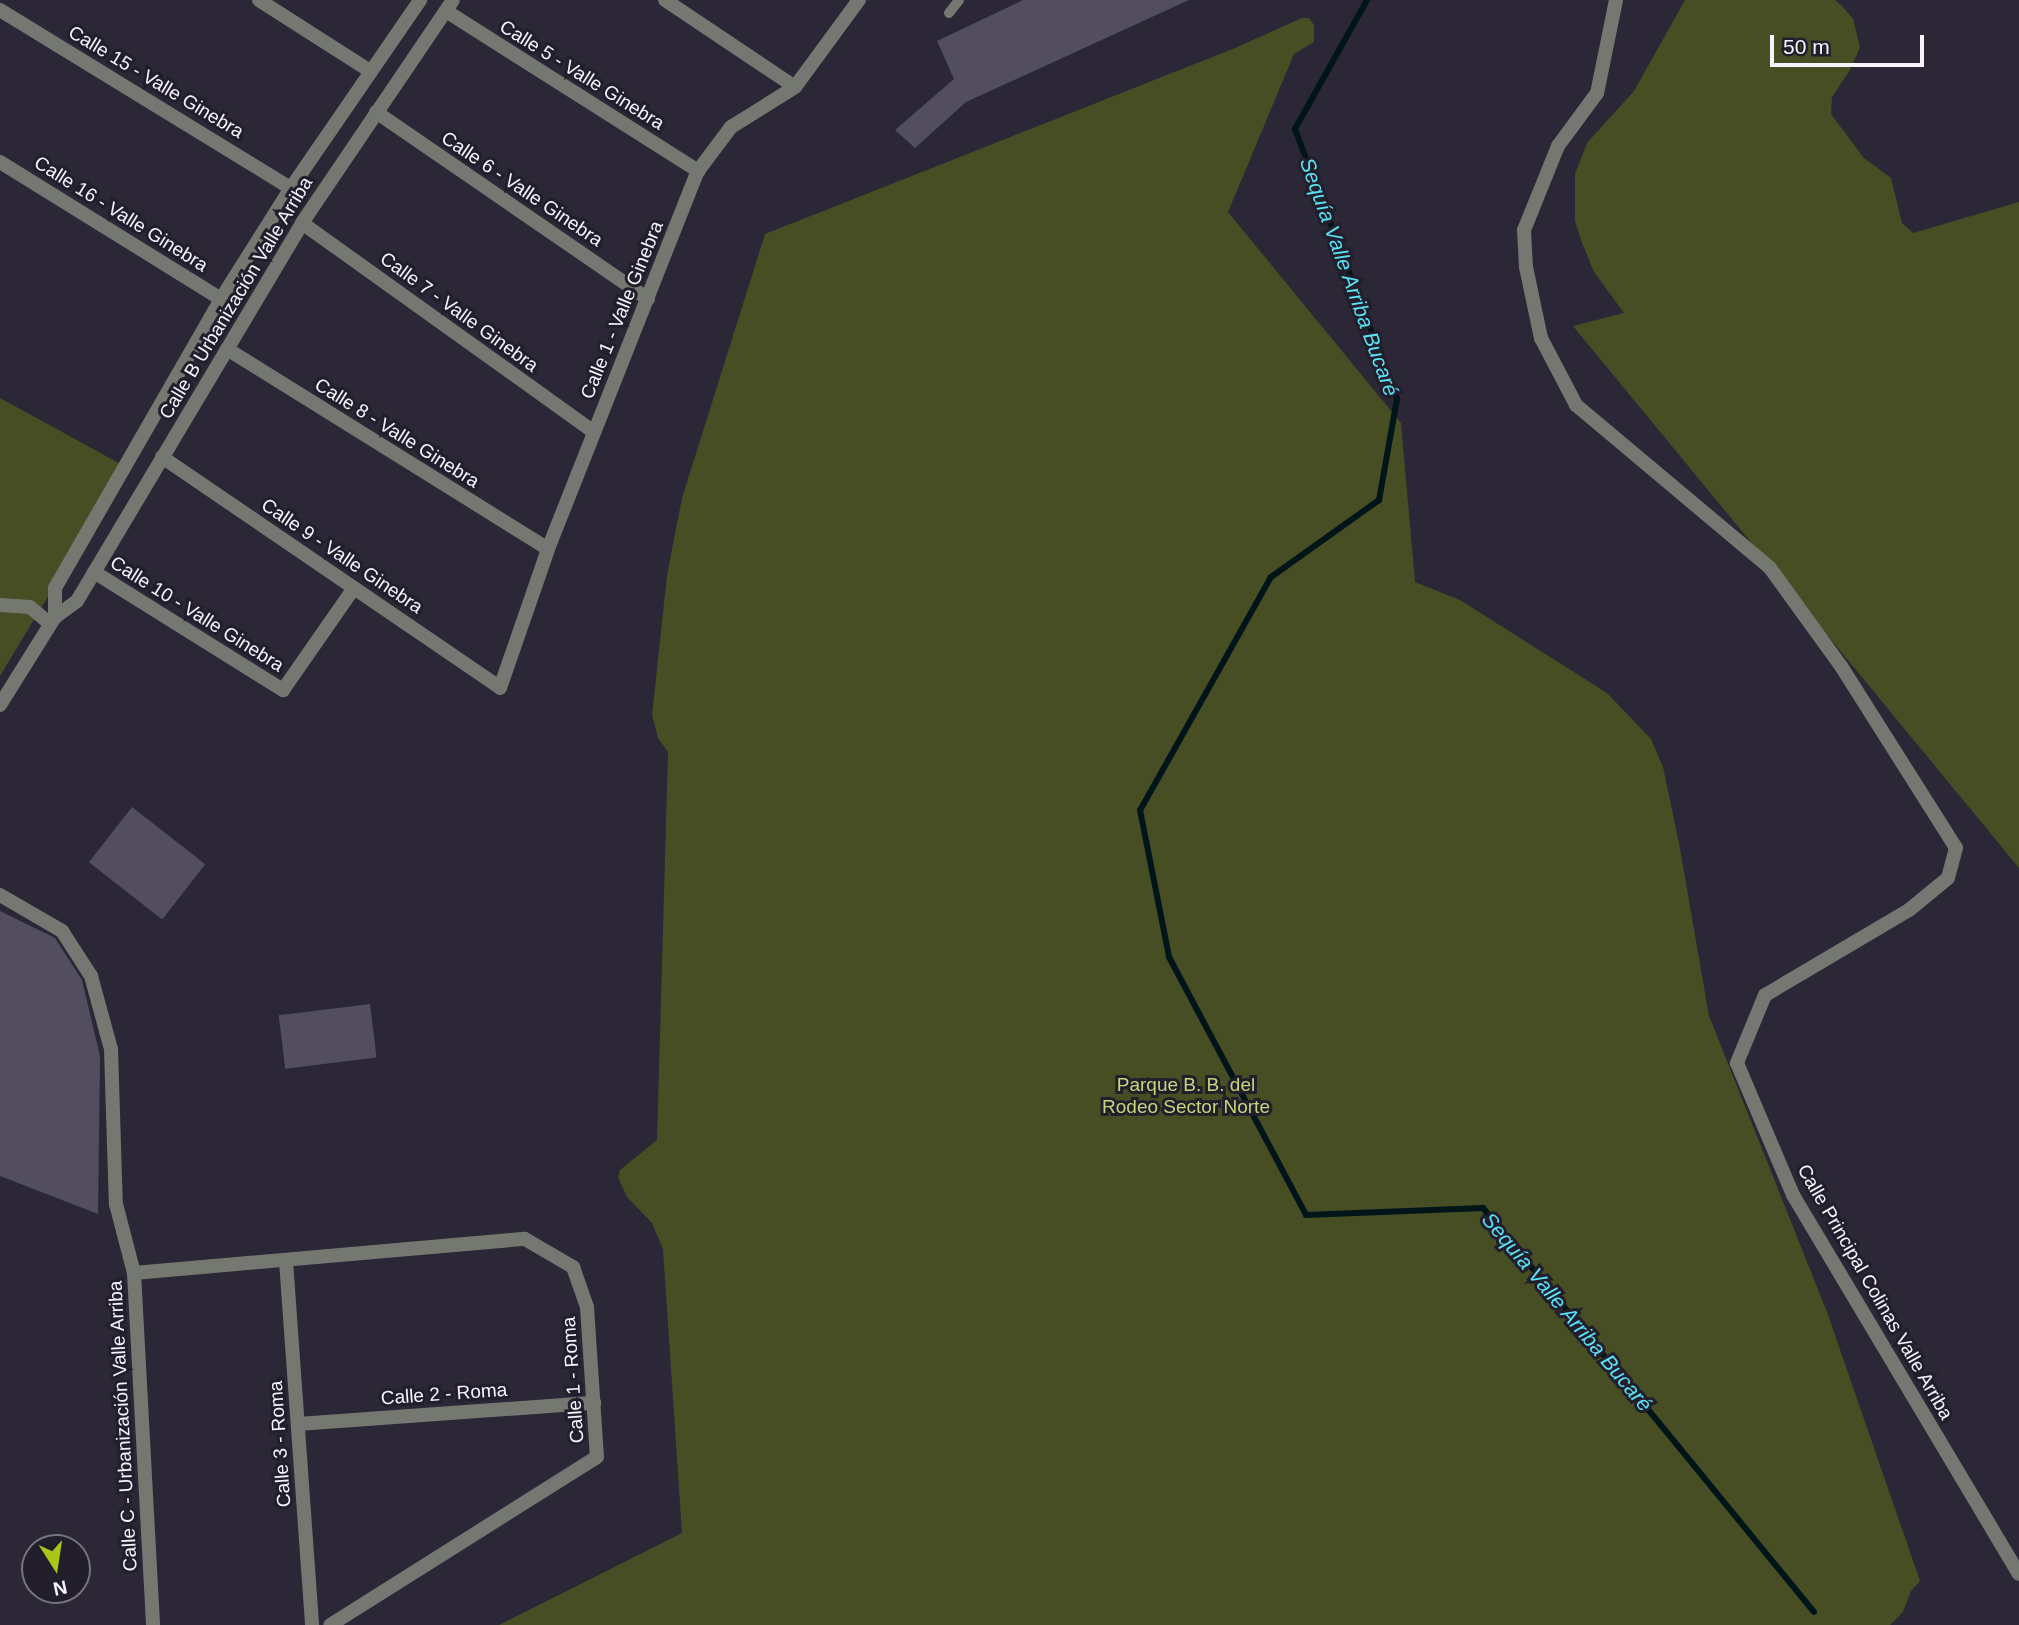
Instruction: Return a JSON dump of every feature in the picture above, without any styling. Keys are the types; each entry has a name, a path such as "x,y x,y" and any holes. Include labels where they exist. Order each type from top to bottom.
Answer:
{"street":[{"path":"259,0 370,71"},
{"name":"Calle B Urbanización Valle Arriba","path":"52,620 55,588 221,299 291,188 420,0"},
{"path":"665,0 794,87"},
{"name":"Calle 1 - Valle Ginebra","path":"500,688 548,549 698,171 731,127 794,87 859,0"},
{"name":"Calle Principal Colinas Valle Arriba","path":"1616,0 1597,93 1558,146 1524,230 1526,267 1541,338 1576,405 1770,568 1841,666 1956,848 1948,878 1909,910 1765,995 1737,1063 1793,1195 2019,1574"},
{"name":"Calle B Urbanización Valle Arriba","path":"0,705 52,620 77,601 302,223 449,5"},
{"name":"Calle 5 - Valle Ginebra","path":"449,5 698,171"},
{"name":"Calle 15 - Valle Ginebra","path":"0,10 291,188"},
{"name":"Calle 6 - Valle Ginebra","path":"376,112 648,299"},
{"name":"Calle 16 - Valle Ginebra","path":"0,162 221,299"},
{"name":"Calle 7 - Valle Ginebra","path":"302,223 594,432"},
{"name":"Calle 8 - Valle Ginebra","path":"227,349 548,549"},
{"name":"Calle 9 - Valle Ginebra","path":"162,457 500,688"},
{"name":"Calle 10 - Valle Ginebra","path":"94,572 283,690 354,589"},
{"path":"0,606 30,607 52,620"},
{"name":"Calle C - Urbanización Valle Arriba","path":"0,895 62,931 91,976 111,1049 116,1204 134,1273 153,1625"},
{"name":"Calle 1 - Roma","path":"134,1273 525,1239 573,1267 587,1307 597,1457 330,1625"},
{"name":"Calle 3 - Roma","path":"286,1261 312,1625"},
{"name":"Calle 2 - Roma","path":"298,1423 594,1403"}],"lane":[{"path":"949,13 959,0"}],"green space":[{"path":"1685,0 1835,0 1842,6 1853,19 1860,47 1850,70 1832,97 1831,114 1864,158 1891,178 1902,223 1913,233 2019,202 2019,868 1573,326 1624,313 1594,272 1582,243 1575,221 1575,174 1587,143 1634,91"},
{"name":"Parque B. B. del Rodeo Sector Norte","path":"1302,18 1309,18 1314,25 1314,42 1294,54 1228,212 1401,423 1415,582 1460,600 1607,693 1651,739 1663,767 1679,843 1709,1016 1827,1312 1920,1581 1911,1591 1903,1612 1890,1625 499,1625 682,1533 663,1249 652,1223 627,1197 618,1177 620,1170 657,1140 668,752 658,738 652,715 667,575 682,498 765,234 1235,48"},
{"path":"0,398 126,467 0,676"}],"building":[{"path":"1023,0 1189,0 966,102 915,148 895,130 954,79 937,41"},
{"path":"132,807 205,864 162,919 89,862"},
{"path":"0,911 55,938 82,980 100,1056 98,1214 0,1176"},
{"path":"370,1004 377,1058 285,1069 279,1015"}],"waterway":[{"name":"Sequía Valle Arriba Bucaré","path":"1367,0 1295,129 1397,399 1379,500 1271,577 1140,810 1169,957 1306,1215 1483,1208 1814,1612"}]}
